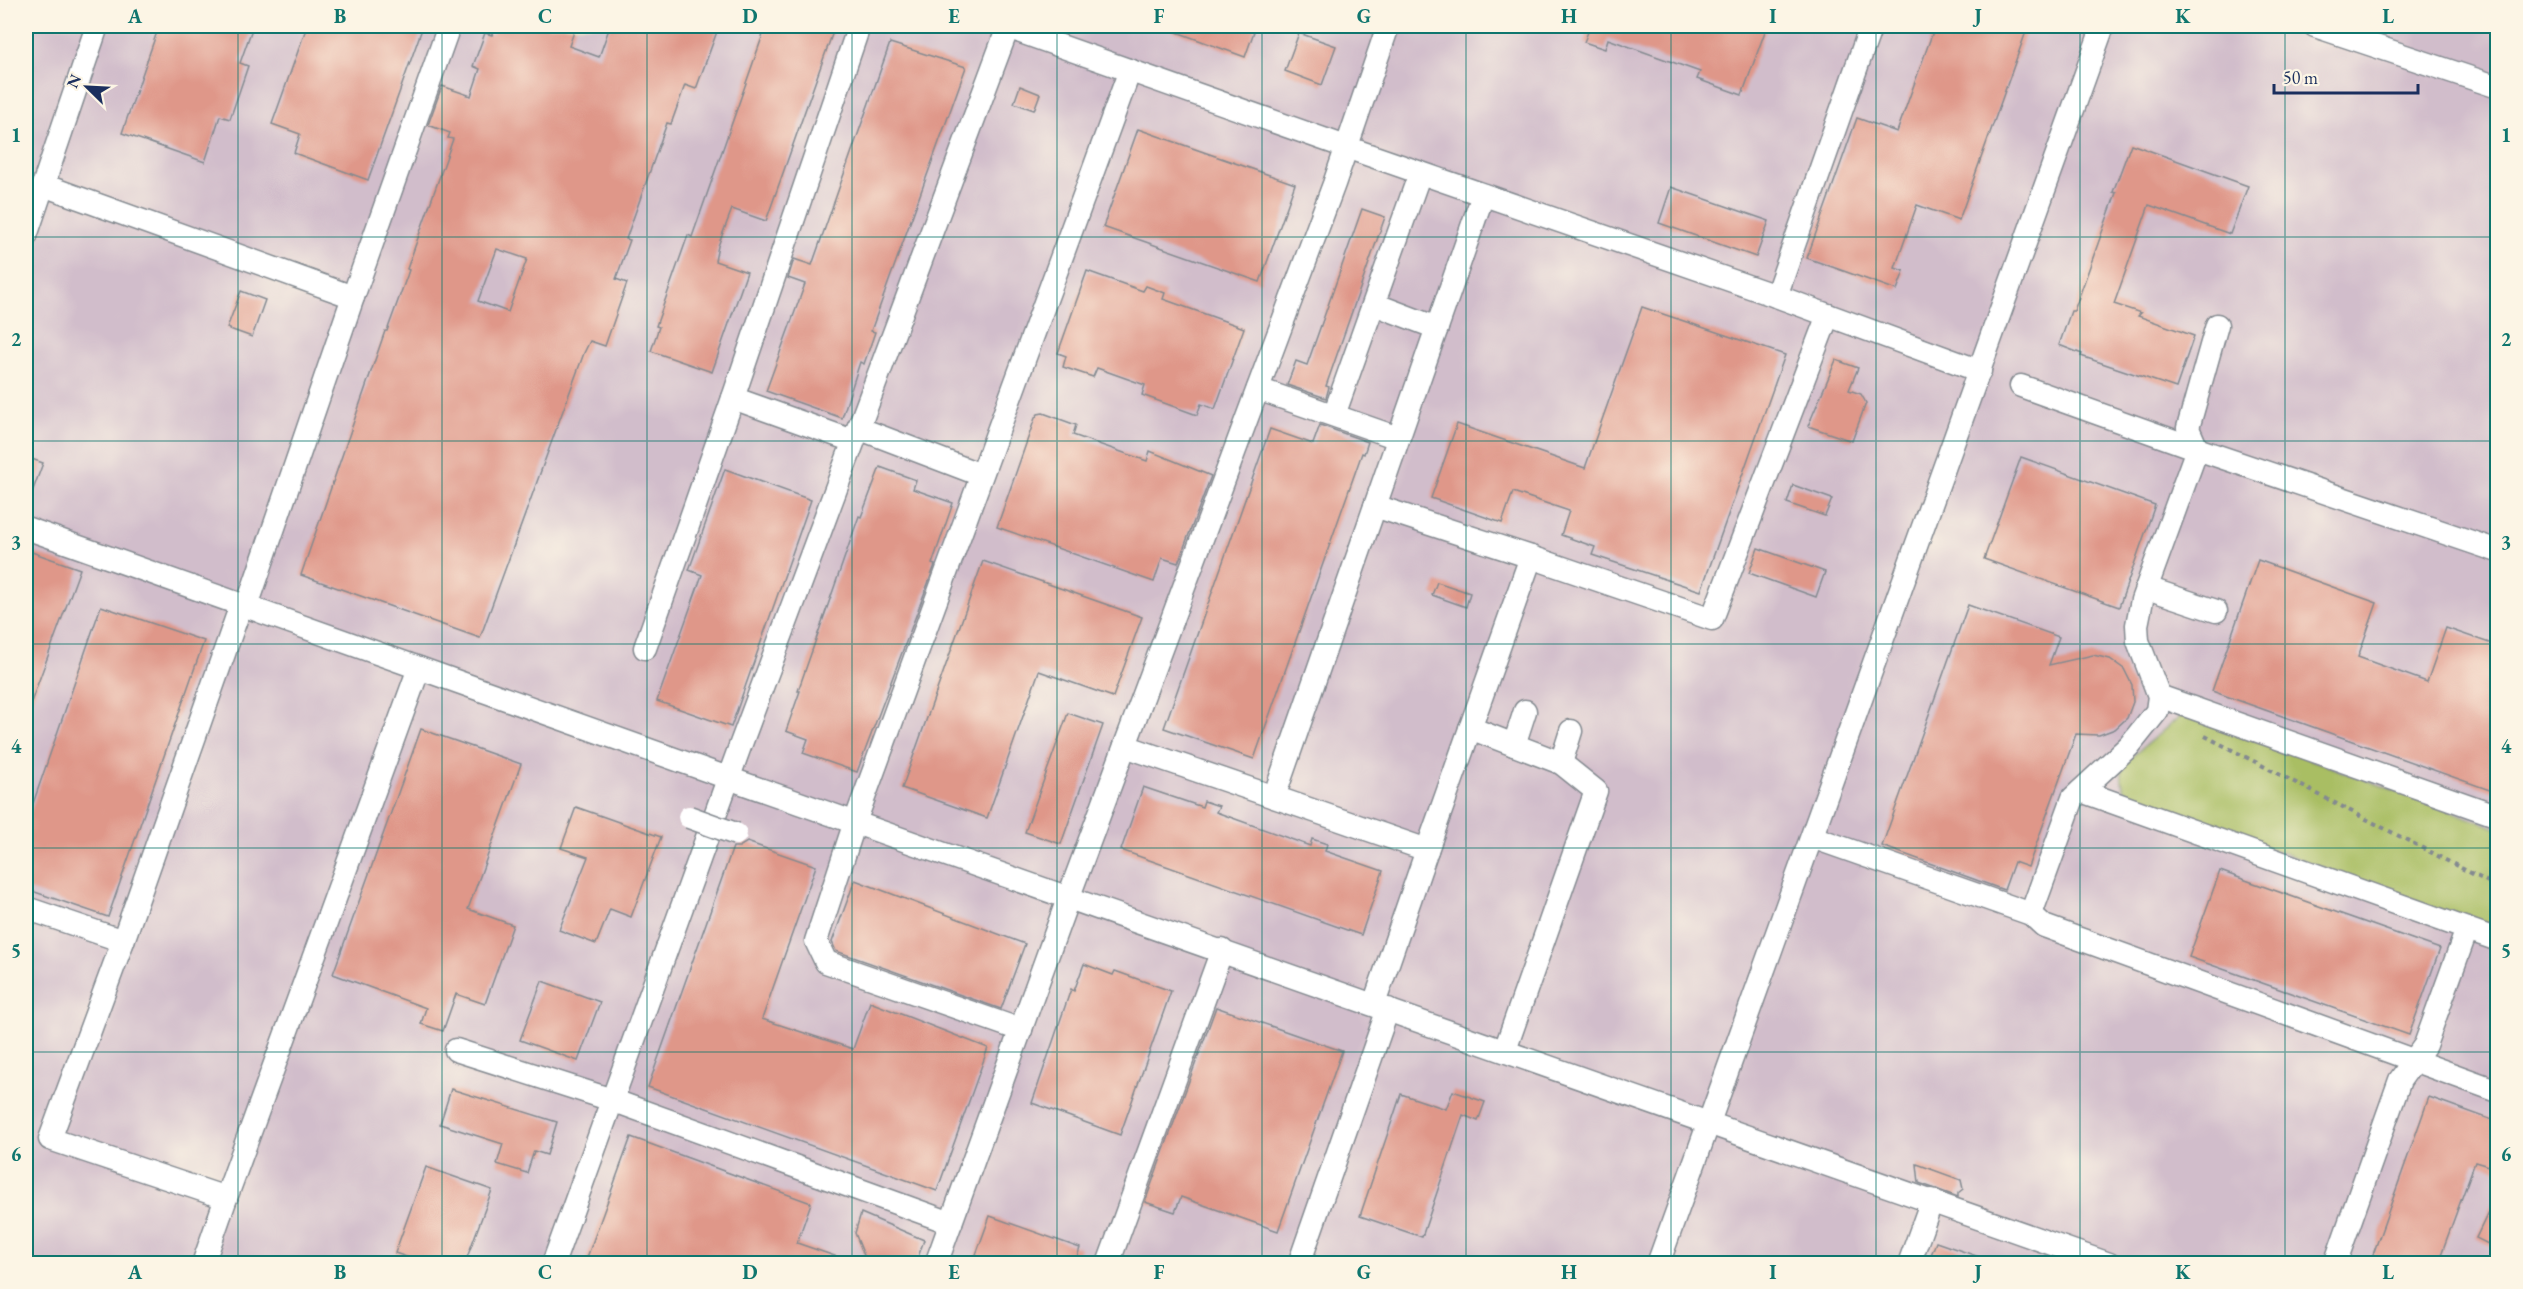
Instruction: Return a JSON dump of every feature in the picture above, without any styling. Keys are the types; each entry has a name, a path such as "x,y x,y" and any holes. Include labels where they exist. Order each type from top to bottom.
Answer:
{"lane":[{"path":"26,236 97,26"},
{"path":"226,1198 50,1139 244,606 449,26"},
{"path":"645,648 733,398 859,26"},
{"path":"553,1263 728,778 1006,26 1776,296 1980,371"},
{"path":"936,1263 1258,389 1388,26"},
{"path":"1776,296 1869,26"},
{"path":"1658,1263 2103,26"},
{"path":"2314,26 2498,87"},
{"path":"1021,1030 826,962 816,941 855,822 1130,70"},
{"path":"1334,415 1420,173"},
{"path":"43,185 353,297"},
{"path":"1274,797 1483,195"},
{"path":"1374,304 1437,328"},
{"path":"1375,506 1712,619 1828,315"},
{"path":"2031,914 2073,798 2129,746 2157,711 2159,696 2151,670 2138,641 2137,625 2147,588 2197,449 2188,428 2217,324"},
{"path":"2021,386 2197,449 2498,551"},
{"path":"1258,389 1398,438"},
{"path":"733,398 856,434 981,475"},
{"path":"26,528 728,778 2109,1263"},
{"path":"1299,1263 1381,1007 1427,850 1531,557"},
{"path":"2147,588 2216,611"},
{"path":"203,1263 418,668"},
{"path":"2159,696 2498,816"},
{"path":"1514,745 1526,711"},
{"path":"1470,728 1561,763 1596,790 1505,1050"},
{"path":"1561,763 1571,731"},
{"path":"1125,746 1427,850"},
{"path":"2081,791 2498,940"},
{"path":"689,817 736,834"},
{"path":"1812,837 2031,914 2044,926 2498,1090"},
{"path":"26,908 123,941"},
{"path":"2335,1263 2400,1080 2425,1045 2467,929"},
{"path":"1108,1263 1221,950"},
{"path":"456,1050 612,1100 951,1223"},
{"path":"1909,1263 1932,1200"}],"path":[{"path":"2199,733 2498,887"}],"shaded area":[{"path":"26,26 2497,26 2497,1263 26,1263"}],"green space":[{"path":"2184,713 2497,828 2497,931 2127,796 2122,780 2124,763"}],"building":[{"path":"159,26 253,26 240,63 248,66 230,119 220,116 205,162 122,133"},
{"path":"307,26 423,26 368,180 294,153 300,134 272,124"},
{"path":"496,26 576,26 569,46 599,57 610,26 719,26 696,89 685,85 671,124 667,123 626,239 630,240 616,279 627,283 605,346 590,341 584,353 480,638 301,575 453,139 448,138 450,133 428,125 442,86 471,96 480,69 473,66 485,33 492,35","holes":["497,249 527,259 508,312 478,301"]},
{"path":"766,26 835,26 766,221 732,209 718,246 715,261 747,272 712,372 651,351 659,327 656,326 688,235 692,237"},
{"path":"1164,26 1256,26 1245,57"},
{"path":"1576,26 1767,26 1742,95 1697,79 1700,72 1608,39 1605,49 1584,42 1588,32 1575,28"},
{"path":"1935,26 2028,26 1959,220 1917,205 1895,268 1904,271 1897,290 1807,258 1857,118 1897,132"},
{"path":"1299,33 1336,46 1322,85 1285,71"},
{"path":"890,43 966,67 871,331 875,332 864,364 860,362 842,418 766,391 805,284 788,278 794,259 812,265"},
{"path":"1020,86 1040,94 1034,110 1014,103"},
{"path":"1138,129 1295,184 1260,282 1103,227"},
{"path":"2131,144 2248,186 2230,234 2149,205 2114,304 2141,313 2138,316 2194,336 2176,388 2081,356 2082,354 2059,345 2071,311 2074,311"},
{"path":"1671,187 1769,221 1756,257 1659,223"},
{"path":"1362,209 1385,217 1326,386 1329,387 1326,398 1287,385 1296,361 1307,365"},
{"path":"1087,271 1143,291 1146,286 1165,293 1163,299 1244,328 1215,409 1201,404 1197,415 1142,395 1145,385 1097,368 1093,377 1063,367 1066,356 1058,353"},
{"path":"241,291 265,300 252,337 227,328"},
{"path":"1642,307 1785,355 1701,591 1592,555 1595,547 1561,535 1569,511 1513,492 1502,523 1431,498 1457,424 1585,468"},
{"path":"1836,360 1858,368 1849,390 1861,394 1866,403 1852,441 1808,426"},
{"path":"1043,413 1076,425 1073,435 1147,461 1150,451 1211,476 1178,563 1162,558 1154,582 997,527 1035,418 1038,414"},
{"path":"1320,425 1368,442 1364,454 1362,453 1254,759 1164,728 1270,429 1313,444"},
{"path":"26,457 43,463 27,506 26,506"},
{"path":"2021,457 2155,505 2119,607 1984,559"},
{"path":"880,467 916,480 913,489 953,503 932,564 935,565 857,772 803,753 808,739 786,731 859,516 861,517"},
{"path":"725,469 811,500 731,727 657,701 702,575 689,570"},
{"path":"1793,485 1832,499 1825,516 1787,503"},
{"path":"1758,548 1825,572 1816,597 1749,573"},
{"path":"26,550 80,569 27,713 26,713"},
{"path":"2258,560 2377,603 2358,657 2427,682 2446,628 2498,646 2498,793 2212,691"},
{"path":"983,561 1142,617 1113,697 1039,671 987,818 902,788"},
{"path":"1437,582 1470,593 1466,607 1432,595"},
{"path":"1968,605 2059,637 2049,665 2093,655 2110,659 2124,669 2132,685 2133,702 2127,718 2115,729 2099,735 2076,734 2028,867 2014,862 2004,890 1882,846"},
{"path":"101,606 204,641 108,917 26,889 26,824"},
{"path":"1068,713 1103,725 1061,844 1025,832"},
{"path":"421,729 521,764 468,909 513,925 485,1004 456,994 443,1031 421,1024 426,1008 333,974"},
{"path":"1143,787 1202,807 1204,801 1219,806 1216,812 1310,846 1312,839 1327,844 1325,851 1383,871 1361,935 1121,850"},
{"path":"576,807 661,837 631,917 610,909 596,944 559,930 588,857 561,848"},
{"path":"747,842 816,866 762,1019 853,1049 870,1002 988,1048 937,1191 648,1087 733,847 739,847"},
{"path":"2220,871 2440,949 2409,1035 2189,957"},
{"path":"855,880 1025,944 1001,1009 836,951 832,942"},
{"path":"1084,964 1113,975 1115,971 1171,991 1120,1135 1032,1103 1071,989 1074,991"},
{"path":"542,981 600,1002 578,1061 520,1040"},
{"path":"1216,1007 1342,1051 1278,1231 1181,1197 1175,1212 1145,1202"},
{"path":"451,1089 557,1122 547,1155 534,1151 527,1173 497,1164 503,1144 440,1124"},
{"path":"1453,1091 1485,1102 1478,1121 1463,1115 1422,1237 1360,1216 1401,1094 1446,1109"},
{"path":"2429,1097 2498,1122 2498,1169 2475,1162 2438,1263 2370,1263"},
{"path":"631,1137 811,1203 797,1243 849,1261 848,1263 585,1263"},
{"path":"1917,1164 1961,1180 1963,1189 1958,1193 1958,1197 1919,1183"},
{"path":"426,1167 492,1190 465,1263 424,1263 395,1253"},
{"path":"2498,1192 2498,1249 2476,1238"},
{"path":"861,1213 924,1240 916,1263 867,1263 855,1233"},
{"path":"990,1216 1080,1248 1075,1263 973,1263"},
{"path":"1936,1242 1991,1261 1991,1263 1928,1263"}]}
